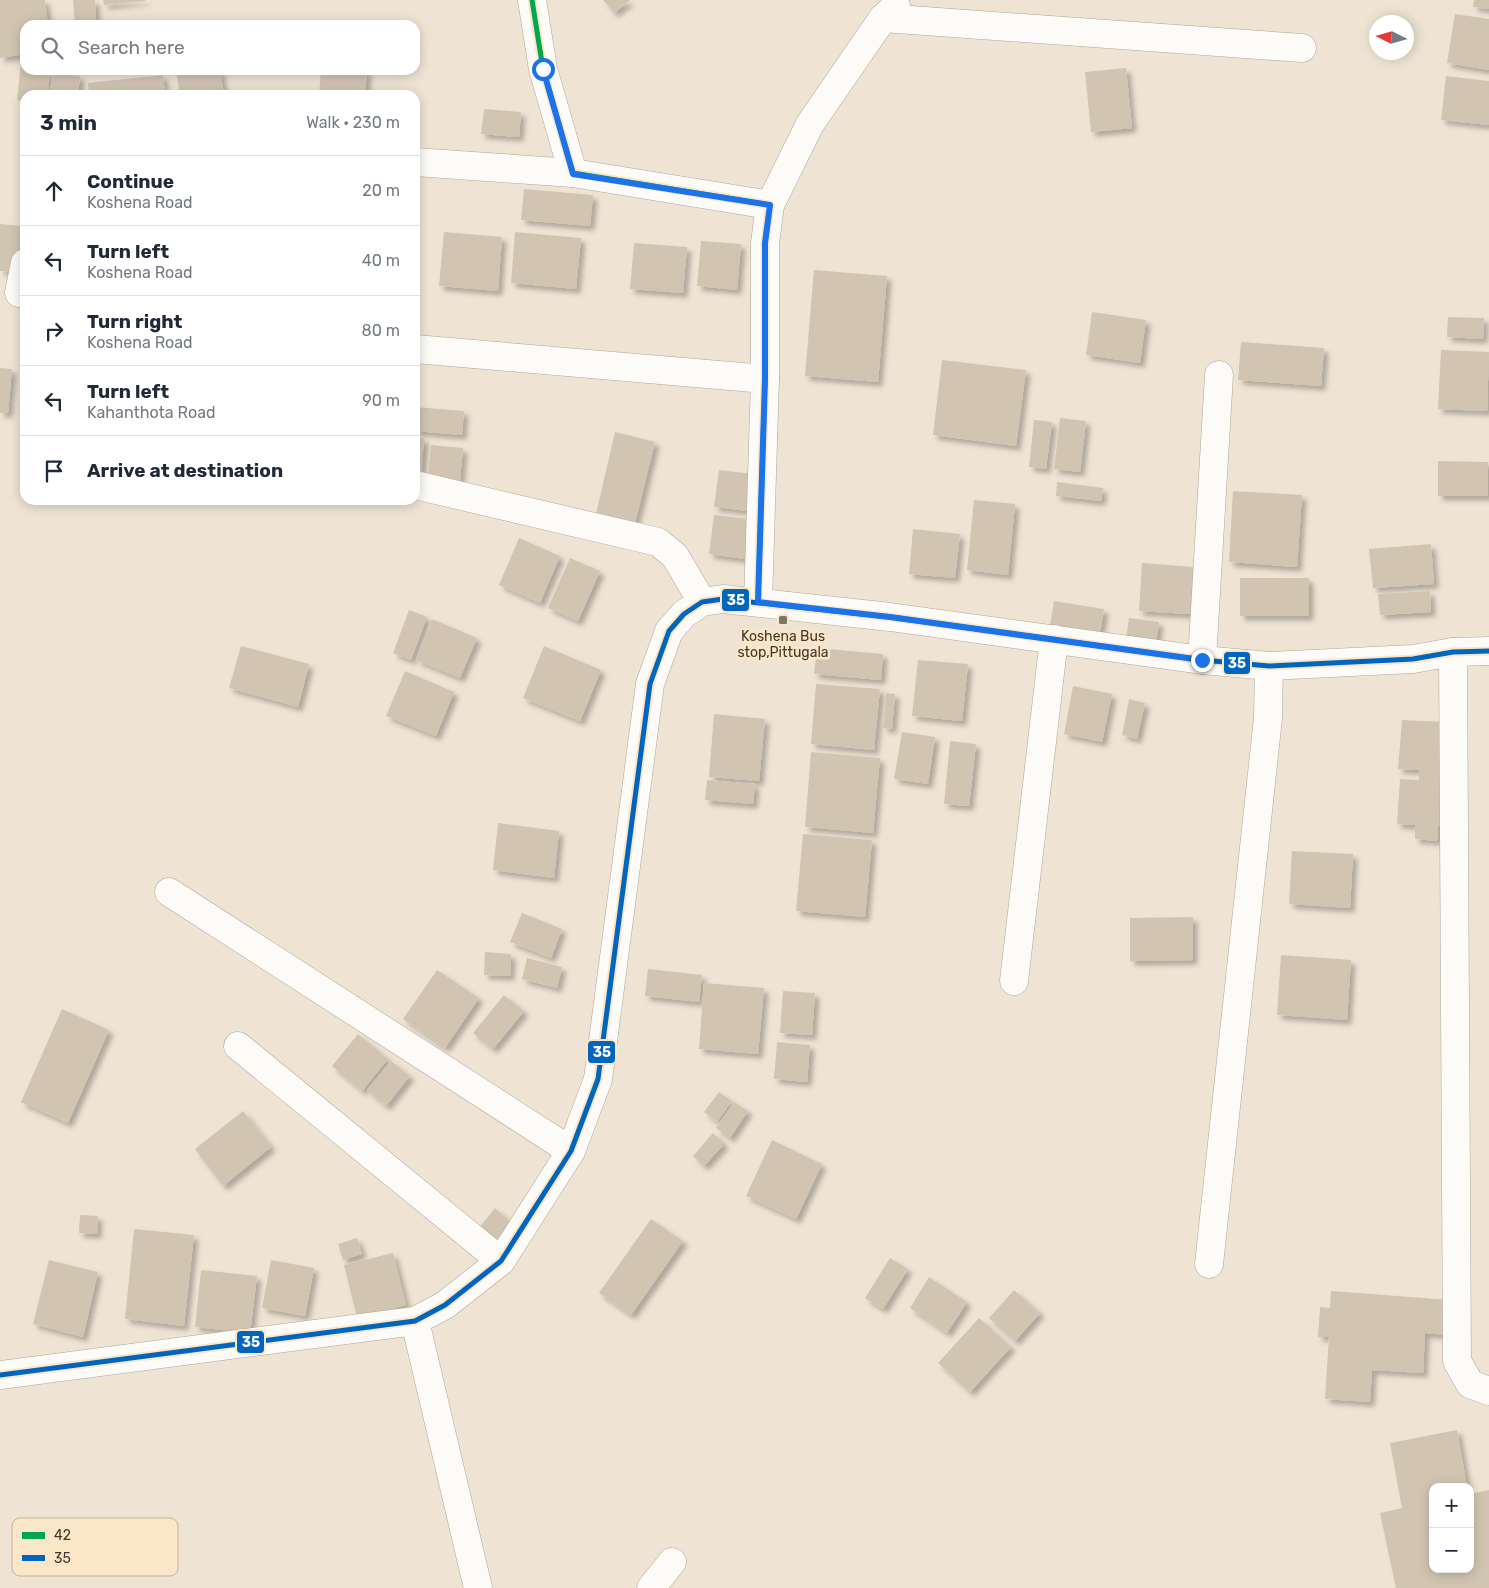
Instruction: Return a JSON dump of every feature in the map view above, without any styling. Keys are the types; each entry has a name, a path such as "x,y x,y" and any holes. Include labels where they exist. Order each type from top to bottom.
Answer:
{"street":[{"path":"532,0 543,69 573,174"},
{"path":"758,602 765,379 765,243 770,205 810,124 893,9 1302,48"},
{"path":"420,162 573,174 770,205"},
{"path":"18,292 20,284"},
{"path":"420,349 765,379"},
{"path":"1202,660 1219,375"},
{"path":"420,486 658,542 675,556 702,602"},
{"path":"0,1375 415,1321 445,1305 502,1261 571,1151 598,1079 650,684 669,631 684,614 702,602 723,599 758,602 890,617 1202,660 1269,666 1413,659 1453,652 1489,650"},
{"path":"1014,981 1054,639"},
{"path":"1453,652 1458,1361 1470,1384 1489,1391"},
{"path":"1209,1264 1268,718 1269,666"},
{"path":"169,892 571,1151"},
{"path":"238,1046 502,1261"},
{"path":"415,1321 478,1588"},
{"path":"651,1588 672,1562"}],"building":[{"path":"0,0 45,0 47,20 20,20 20,55 0,58"},
{"path":"73,0 95,0 96,20 75,20"},
{"path":"103,0 145,0 145,1 104,5"},
{"path":"603,0 630,0 614,13"},
{"path":"1474,0 1489,0 1489,9 1473,7"},
{"path":"1455,14 1489,19 1489,70 1447,63"},
{"path":"1126,68 1132,128 1091,132 1085,72"},
{"path":"20,72 20,75 50,75 48,90 20,90 20,100 17,100"},
{"path":"52,75 80,76 79,90 50,90"},
{"path":"163,75 164,90 89,90 88,83"},
{"path":"177,75 221,75 223,90 179,90"},
{"path":"321,75 367,75 365,90 319,90"},
{"path":"1446,76 1489,81 1489,125 1441,120"},
{"path":"484,109 521,112 519,137 481,134"},
{"path":"524,189 593,195 590,226 521,220"},
{"path":"0,224 20,226 17,272 0,271"},
{"path":"444,232 502,237 498,291 439,286"},
{"path":"515,232 581,238 576,289 511,283"},
{"path":"701,241 741,244 737,290 697,286"},
{"path":"634,243 687,247 683,293 630,289"},
{"path":"814,270 887,276 878,382 805,376"},
{"path":"1092,312 1146,320 1140,363 1086,355"},
{"path":"1448,317 1484,318 1483,339 1447,337"},
{"path":"1241,342 1324,348 1321,386 1238,380"},
{"path":"1441,350 1489,352 1487,411 1438,409"},
{"path":"942,360 1026,370 1016,446 933,435"},
{"path":"0,368 12,369 8,413 0,413"},
{"path":"420,407 464,411 462,435 420,431"},
{"path":"1060,418 1086,421 1080,472 1054,469"},
{"path":"1034,420 1052,422 1046,469 1029,467"},
{"path":"615,432 655,442 634,527 595,518"},
{"path":"420,438 424,438 421,475"},
{"path":"431,445 463,448 460,481 428,478"},
{"path":"1438,461 1488,462 1488,496 1438,496"},
{"path":"719,470 753,474 749,511 714,507"},
{"path":"1057,482 1103,488 1101,501 1056,496"},
{"path":"1233,491 1302,495 1297,567 1229,562"},
{"path":"974,500 1015,504 1008,575 967,570"},
{"path":"714,515 750,519 745,559 709,554"},
{"path":"913,529 960,534 955,578 909,574"},
{"path":"519,538 560,556 540,603 499,585"},
{"path":"1431,544 1434,584 1373,588 1369,549"},
{"path":"570,558 600,571 578,621 548,608"},
{"path":"1142,563 1194,567 1190,614 1139,611"},
{"path":"1240,578 1309,578 1309,616 1240,616"},
{"path":"1430,591 1431,612 1380,615 1378,594"},
{"path":"1054,601 1104,609 1100,633 1050,626"},
{"path":"409,610 427,617 411,660 393,653"},
{"path":"1129,618 1159,622 1155,650 1125,645"},
{"path":"432,619 477,638 460,678 416,660"},
{"path":"241,646 309,664 298,707 229,688"},
{"path":"544,646 601,670 580,721 523,698"},
{"path":"817,648 883,654 881,680 814,674"},
{"path":"918,660 968,664 962,721 912,716"},
{"path":"405,671 454,692 436,736 386,716"},
{"path":"816,684 880,689 874,750 811,744"},
{"path":"1073,686 1112,694 1102,742 1064,734"},
{"path":"886,693 895,694 892,729 883,728"},
{"path":"1129,699 1145,703 1137,739 1122,735"},
{"path":"714,714 765,719 759,781 709,777"},
{"path":"1402,720 1444,722 1446,827 1438,826 1437,841 1415,839 1415,825 1397,824 1400,779 1419,780 1419,770 1398,769"},
{"path":"902,732 935,737 928,784 894,779"},
{"path":"950,741 976,744 969,806 944,804"},
{"path":"811,752 880,758 873,833 805,827"},
{"path":"707,780 755,784 753,804 705,800"},
{"path":"498,823 559,831 554,878 493,870"},
{"path":"803,834 872,840 865,917 796,911"},
{"path":"1292,851 1353,854 1350,908 1289,904"},
{"path":"522,913 562,929 551,958 510,942"},
{"path":"1193,917 1193,960 1130,961 1130,918"},
{"path":"485,952 511,954 510,976 484,975"},
{"path":"1281,955 1351,960 1347,1020 1277,1015"},
{"path":"527,958 562,967 557,988 522,979"},
{"path":"648,969 702,975 699,1002 645,996"},
{"path":"437,970 479,998 445,1048 403,1019"},
{"path":"704,983 764,988 758,1054 699,1049"},
{"path":"783,991 815,993 812,1035 780,1033"},
{"path":"504,995 524,1011 493,1049 473,1033"},
{"path":"62,1009 109,1030 68,1123 21,1102"},
{"path":"358,1034 388,1059 362,1091 332,1066"},
{"path":"777,1042 810,1045 807,1082 774,1079"},
{"path":"391,1061 410,1076 386,1106 367,1090"},
{"path":"719,1092 732,1101 717,1122 704,1112"},
{"path":"734,1102 748,1111 730,1138 716,1128"},
{"path":"243,1111 271,1147 223,1186 195,1149"},
{"path":"713,1133 724,1144 704,1166 693,1156"},
{"path":"772,1140 822,1164 796,1219 746,1196"},
{"path":"495,1208 513,1224 497,1244 478,1229"},
{"path":"80,1215 98,1216 97,1234 79,1233"},
{"path":"651,1219 683,1241 631,1315 599,1293"},
{"path":"134,1229 194,1235 184,1326 125,1319"},
{"path":"357,1238 362,1254 343,1260 338,1244"},
{"path":"393,1253 406,1305 357,1318 344,1265"},
{"path":"890,1258 908,1269 883,1309 865,1298"},
{"path":"49,1260 98,1272 83,1337 33,1324"},
{"path":"271,1260 314,1268 305,1316 262,1308"},
{"path":"201,1270 257,1276 250,1333 195,1327"},
{"path":"929,1277 967,1302 947,1333 910,1308"},
{"path":"1014,1290 1040,1313 1015,1341 989,1318"},
{"path":"1331,1291 1450,1300 1448,1335 1425,1333 1423,1373 1372,1370 1370,1402 1325,1399 1329,1337 1318,1337 1320,1307 1330,1308"},
{"path":"979,1318 1011,1347 970,1392 938,1363"},
{"path":"1457,1430 1466,1483 1429,1483 1429,1573 1474,1573 1474,1493 1489,1490 1489,1588 1396,1588 1380,1513 1402,1508 1390,1443"}],"transit line":[{"name":"42","path":"532,0 543,69 573,173 770,205 765,243 765,379 758,602"},
{"name":"35","path":"0,1375 415,1321 445,1305 501,1261 571,1151 598,1079 650,684 669,631 684,614 702,602 723,599 890,617 1202,660 1269,666 1413,659 1453,652 1489,651"}],"place":[{"name":"Koshena Bus stop,Pittugala","path":"783,620"}],"route":[{"path":"543,69 573,174 770,205 765,243 765,379 758,602 890,617 1202,660"}]}
